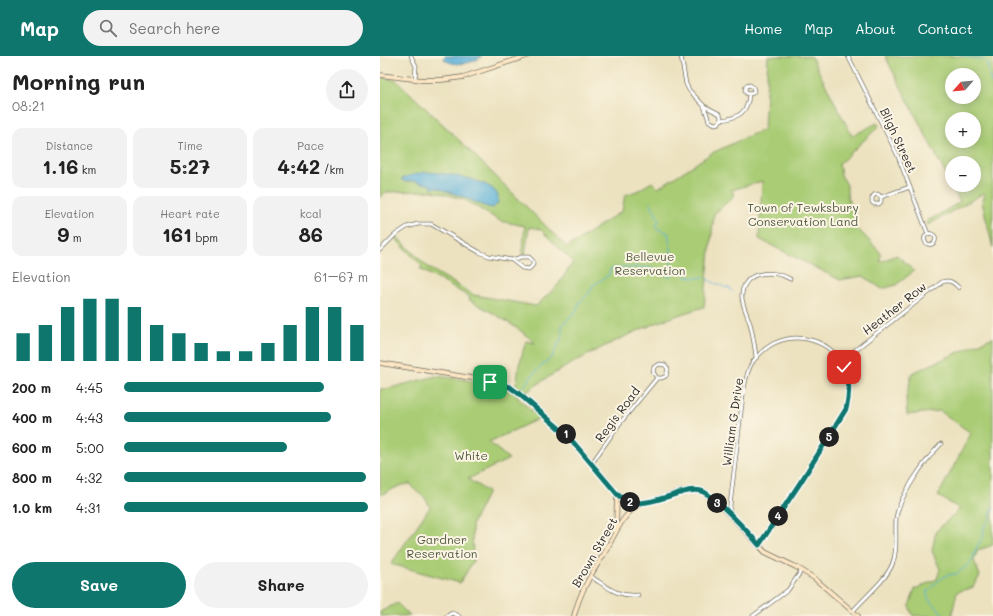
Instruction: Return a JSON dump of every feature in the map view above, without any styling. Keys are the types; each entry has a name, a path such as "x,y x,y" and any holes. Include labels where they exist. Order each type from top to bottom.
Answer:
{"street":[{"path":"411,56 415,64 415,79"},
{"path":"380,75 441,80 468,76 527,56"},
{"path":"681,56 686,84 689,90 704,106 718,113 721,116 721,120"},
{"name":"Bligh Street","path":"848,56 897,154 928,234"},
{"path":"704,106 711,123 717,124 721,120 731,119 740,114 747,106 749,94"},
{"path":"881,197 910,187"},
{"path":"380,250 395,235 407,227 418,224 431,224 479,252 490,256 512,260 524,269 529,269 533,265 533,261 528,257 521,257 512,260"},
{"path":"756,357 751,327 742,302 744,283 754,275 760,274 782,274 790,279"},
{"name":"Heather Row","path":"841,361 942,282 953,282 959,288"},
{"name":"William G Drive","path":"728,514 746,380 752,362 768,346 782,340 803,338 819,342 835,354 841,361 847,376 849,387 849,397 846,409 759,545"},
{"path":"380,363 490,382 510,387 568,436 617,494 624,500 640,504 685,492 699,490 704,492 770,555 802,570 814,578 858,616"},
{"name":"Regis Road","path":"592,463 620,423 657,378 666,376 668,369 665,365 660,364 654,367 653,372 657,378"},
{"path":"853,611 885,576 893,564 895,553 896,518 899,507 923,465 941,444"},
{"path":"616,532 617,494"},
{"name":"Brown Street","path":"574,616 582,591 590,576 628,514 640,504"},
{"path":"753,616 788,590 802,570"},
{"path":"590,576 618,594 626,596 638,595"},
{"path":"448,616 452,613 459,616"}],"green space":[{"path":"768,56 811,56 852,136 877,123 879,126 839,164 841,175 847,185 847,194 854,217 854,225 881,253 880,262 897,255 914,271 896,285 882,289 863,276 840,280 759,239 762,181 732,190 734,196 714,214 704,307 657,323 611,343 561,369 527,392 521,391 514,386 517,381 519,365 526,341 535,343 512,325 469,300 470,297 420,269 422,266 395,238 397,237 429,268 474,295 536,306 558,285 573,262 540,229 529,227 525,255 522,255 525,226 500,221 463,199 433,191 386,192 380,198 380,77 396,80 567,247 622,211 625,195 637,191 652,182 658,188 712,153 764,129"},
{"path":"885,56 993,56 993,248 982,202 985,195 984,193 928,225 927,221 960,202 955,192 981,192 981,156 945,156 945,173"},
{"path":"993,337 993,545 978,550 974,560 980,576 972,588 957,592 952,614 954,616 913,616 909,606 915,589 937,579 940,569 932,551 936,531 960,509 938,496 971,433 940,411 907,415 906,398 912,373"},
{"path":"436,376 489,383 508,389 519,397 518,398 540,418 489,442 509,459 468,479 488,492 472,524 473,561 460,583 391,564 430,507 425,498 415,490 411,484 399,486 380,495 380,389 386,389"},
{"path":"397,603 410,616 380,616 380,612"}],"water":[{"path":"445,56 482,56 469,63 457,64 444,59"},
{"path":"424,172 453,175 487,185 494,190 498,196 498,203 493,208 487,207 435,187 432,189 431,185 414,181 405,182 401,179"}],"waterway":[{"path":"962,56 985,60 993,85"},
{"path":"650,202 659,220 656,226 658,229 668,233 671,249 671,263 674,270"},
{"path":"520,391 535,372 552,357 562,337 562,325 577,310 579,303 590,292 593,285 609,275 610,269 626,267 632,269 634,267 652,268 669,277 674,271"},
{"path":"674,271 683,272 685,276 695,278 705,277 725,288 728,287 733,292"},
{"path":"945,616 928,598 927,592 943,577 956,574 970,563 982,538 984,526 989,521 993,507"}],"route":[{"path":"490,382 510,387 568,436 617,494 624,500 640,504 690,490 699,490 708,494 759,545 846,409 849,397 849,387 844,367"}],"park label":[{"name":"Town of Tewksbury Conservation Land","path":"803,214"},
{"name":"Bellevue Reservation","path":"650,263"},
{"name":"White","path":"471,455"},
{"name":"Gardner Reservation","path":"442,546"}]}
